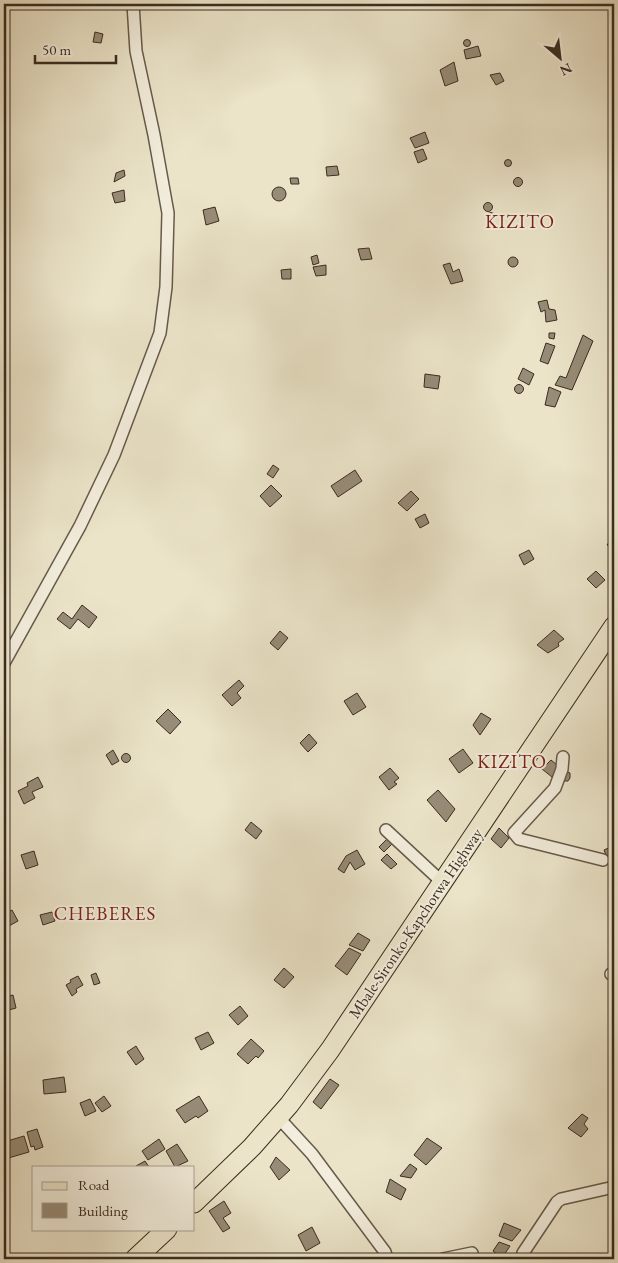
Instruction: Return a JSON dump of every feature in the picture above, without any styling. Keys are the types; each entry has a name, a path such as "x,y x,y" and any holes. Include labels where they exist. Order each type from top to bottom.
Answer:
{"main road":[{"name":"Mbale-Sironko-Kapchorwa Highway","path":"195,1203 252,1147 278,1118 330,1050 614,626"},
{"path":"136,1259 166,1230"}],"street":[{"path":"4,663 80,526 114,455 160,333 166,287 168,213 154,134 136,51 133,4"},
{"path":"563,757 562,769 555,788 514,833 519,839 603,860"},
{"path":"386,830 442,882"},
{"path":"278,1118 312,1154 385,1252 387,1259"},
{"path":"526,1259 523,1253 560,1199 614,1187"},
{"path":"443,1259 472,1253"}],"building":[{"path":"95,32 103,34 101,43 93,42"},
{"path":"467,40 470,43 467,46 464,43"},
{"path":"478,46 481,56 466,59 464,50"},
{"path":"454,62 458,81 445,86 440,70"},
{"path":"500,73 504,81 496,85 490,75"},
{"path":"425,132 429,143 415,148 410,138"},
{"path":"423,149 427,159 418,163 414,152"},
{"path":"508,160 511,163 508,166 505,163"},
{"path":"337,166 339,175 327,176 326,167"},
{"path":"124,170 125,176 114,182 116,173"},
{"path":"290,178 298,178 299,184 291,184"},
{"path":"518,178 522,182 518,186 514,182"},
{"path":"279,187 284,189 286,194 284,199 279,201 274,199 272,194 274,189"},
{"path":"124,190 125,201 115,203 112,193"},
{"path":"488,203 492,207 488,211 484,207"},
{"path":"215,207 219,221 206,225 203,210"},
{"path":"491,212 495,216 491,220 487,216"},
{"path":"369,248 372,259 361,260 358,249"},
{"path":"317,255 319,263 313,265 311,257"},
{"path":"513,257 518,262 513,267 508,262"},
{"path":"450,263 453,272 459,269 463,281 451,284 443,265"},
{"path":"326,265 326,275 316,276 313,267"},
{"path":"291,269 291,279 282,279 281,270"},
{"path":"547,300 549,309 555,310 557,320 546,322 545,310 541,312 538,302"},
{"path":"549,333 555,333 554,339 549,338"},
{"path":"583,335 593,341 572,390 555,385 560,376 566,378"},
{"path":"546,343 555,346 548,364 540,361"},
{"path":"523,368 534,374 529,385 518,379"},
{"path":"425,374 440,376 438,389 424,387"},
{"path":"519,385 523,389 519,393 515,389"},
{"path":"549,387 561,392 555,407 545,405"},
{"path":"273,465 279,469 273,478 267,474"},
{"path":"355,470 362,481 338,497 331,486"},
{"path":"271,485 282,496 270,507 260,496"},
{"path":"411,491 419,499 407,511 398,503"},
{"path":"425,514 429,523 420,528 415,519"},
{"path":"614,536 614,549 607,545"},
{"path":"529,550 534,559 524,565 519,555"},
{"path":"596,571 605,580 596,588 587,579"},
{"path":"82,605 97,617 89,628 78,619 70,629 57,619 63,612 72,619"},
{"path":"554,630 564,639 558,643 559,646 548,653 537,645"},
{"path":"280,631 288,638 278,650 270,643"},
{"path":"239,680 244,686 237,693 241,698 232,706 222,695"},
{"path":"357,693 366,707 353,715 344,701"},
{"path":"168,709 181,722 170,734 156,721"},
{"path":"481,713 491,719 480,735 473,725"},
{"path":"309,734 317,743 308,752 300,743"},
{"path":"463,749 473,763 459,773 449,759"},
{"path":"113,750 119,761 112,765 106,755"},
{"path":"126,753 131,758 126,763 121,758"},
{"path":"551,760 562,769 552,777 542,769"},
{"path":"390,768 399,778 394,782 397,784 389,790 379,777"},
{"path":"566,771 570,773 570,778 568,781 563,781"},
{"path":"38,777 43,787 32,792 35,798 24,804 18,791 28,786 27,783"},
{"path":"438,790 455,809 446,822 427,800"},
{"path":"251,822 262,831 256,839 245,830"},
{"path":"499,828 509,838 501,848 491,839"},
{"path":"390,836 395,841 384,852 379,847"},
{"path":"613,846 614,857 608,860 604,850"},
{"path":"357,850 365,864 355,870 350,862 344,873 338,869 346,856"},
{"path":"34,851 38,865 26,869 21,855"},
{"path":"387,854 397,864 391,869 381,860"},
{"path":"12,910 18,921 7,927 4,921 4,914"},
{"path":"52,912 55,921 43,925 40,915"},
{"path":"358,933 370,940 363,951 349,945"},
{"path":"349,948 361,954 347,975 335,966"},
{"path":"284,968 294,977 284,988 274,980"},
{"path":"96,973 100,983 94,985 91,975"},
{"path":"78,976 83,985 76,989 77,992 72,996 66,985 71,982 70,980"},
{"path":"13,995 16,1008 5,1011 4,997"},
{"path":"240,1006 248,1016 238,1025 229,1015"},
{"path":"208,1032 214,1043 201,1050 195,1038"},
{"path":"251,1039 264,1051 258,1058 256,1056 248,1064 237,1054"},
{"path":"136,1046 144,1059 136,1065 127,1052"},
{"path":"64,1077 66,1092 44,1094 43,1080"},
{"path":"330,1079 339,1085 321,1109 313,1102"},
{"path":"104,1096 111,1106 102,1112 95,1103"},
{"path":"199,1096 208,1111 198,1118 196,1116 185,1123 176,1110"},
{"path":"90,1099 96,1111 85,1116 80,1103"},
{"path":"582,1114 588,1118 584,1124 588,1129 581,1137 568,1128"},
{"path":"37,1129 43,1147 35,1150 34,1146 31,1147 27,1132"},
{"path":"24,1136 29,1152 5,1159 4,1142"},
{"path":"427,1138 442,1148 426,1165 414,1155"},
{"path":"159,1139 165,1149 148,1160 142,1151"},
{"path":"177,1144 188,1161 174,1166 166,1151"},
{"path":"276,1157 290,1170 279,1180 270,1167"},
{"path":"145,1161 148,1166 136,1166"},
{"path":"410,1164 417,1169 411,1178 400,1176"},
{"path":"390,1179 406,1189 401,1200 386,1192"},
{"path":"224,1201 231,1213 223,1218 230,1228 223,1232 209,1211"},
{"path":"504,1223 521,1230 512,1241 499,1236"},
{"path":"312,1227 320,1243 306,1251 298,1235"},
{"path":"499,1242 510,1246 502,1258 493,1251"}],"district":[{"name":"KIZITO","path":"520,221"},
{"name":"KIZITO","path":"512,761"},
{"name":"CHEBERES","path":"105,913"}]}
